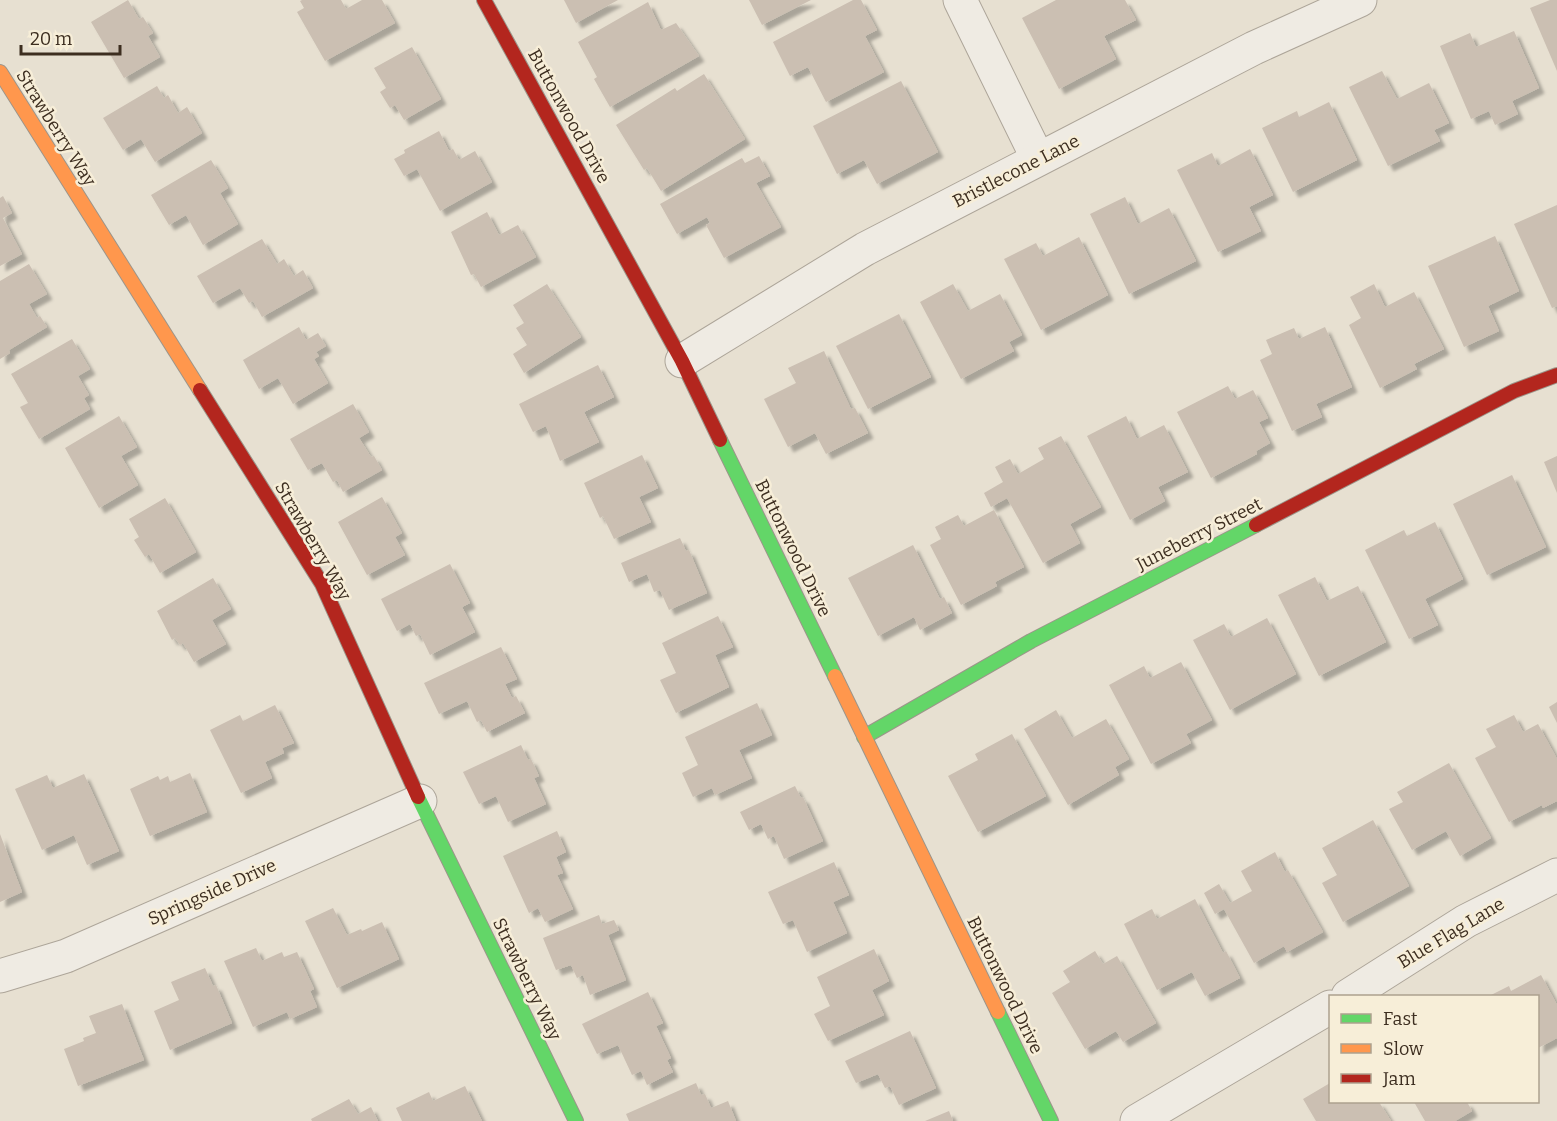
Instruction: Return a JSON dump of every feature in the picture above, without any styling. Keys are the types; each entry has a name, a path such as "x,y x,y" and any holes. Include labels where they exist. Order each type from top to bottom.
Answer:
{"street":[{"name":"Buttonwood Drive","path":"484,0 682,361 1051,1121"},
{"path":"960,0 1038,159"},
{"name":"Bristlecone Lane","path":"682,361 865,249 1254,48 1360,0"},
{"name":"Strawberry Way","path":"0,72 322,584 420,801 576,1121"},
{"name":"Juneberry Street","path":"864,737 1030,641 1514,391 1557,375"},
{"name":"Springside Drive","path":"0,976 66,956 420,801"},
{"name":"Blue Flag Lane","path":"1350,995 1466,921 1557,874"},
{"path":"1137,1121 1329,1008"}],"building":[{"path":"128,0 139,19 143,17 153,33 148,36 160,57 124,78 91,22"},
{"path":"341,0 346,9 362,0 382,0 395,23 325,61 297,12 304,8 300,1"},
{"path":"564,0 618,0 576,23"},
{"path":"749,0 811,0 762,25"},
{"path":"853,0 861,0 877,30 865,36 884,72 826,102 808,67 790,76 773,42"},
{"path":"1056,0 1125,0 1136,20 1104,36 1116,59 1059,89 1022,18"},
{"path":"1550,0 1557,0 1557,71 1530,8"},
{"path":"648,2 661,30 676,23 699,56 610,107 594,79 597,77 578,42"},
{"path":"1514,31 1539,88 1512,101 1518,114 1495,125 1489,111 1471,119 1440,46 1470,33 1476,47"},
{"path":"412,47 441,99 404,120 395,105 390,108 380,92 386,88 374,68"},
{"path":"1382,71 1397,99 1429,83 1449,123 1434,130 1440,141 1388,166 1349,87"},
{"path":"704,74 745,139 661,191 647,168 644,170 616,125 675,88 677,91"},
{"path":"901,81 938,152 877,184 864,160 837,174 813,126"},
{"path":"157,86 164,98 168,95 178,113 187,107 202,133 155,162 141,139 123,150 103,118"},
{"path":"1329,102 1357,160 1293,192 1262,128 1297,111 1299,117"},
{"path":"439,131 449,151 453,149 459,160 475,151 492,182 440,211 417,169 404,176 394,159 405,153 404,150"},
{"path":"1250,149 1273,195 1249,207 1261,231 1218,252 1177,170 1212,153 1218,166"},
{"path":"759,156 770,176 756,183 781,227 724,258 706,225 710,223 707,217 677,234 660,204 742,158 745,163"},
{"path":"211,160 228,188 220,193 238,224 203,245 186,215 169,225 151,195"},
{"path":"3,196 12,213 3,218 22,254 0,266 0,198"},
{"path":"1125,197 1138,224 1169,208 1196,261 1129,294 1090,214"},
{"path":"1557,205 1557,306 1552,308 1514,224"},
{"path":"487,212 499,235 518,225 536,257 481,287 474,274 471,275 451,232"},
{"path":"1495,236 1519,291 1488,306 1499,331 1464,347 1428,266"},
{"path":"1079,237 1108,295 1041,330 1004,259 1036,243 1043,256"},
{"path":"262,239 277,264 284,259 294,276 303,270 313,288 262,317 253,301 249,303 240,288 213,303 197,276"},
{"path":"29,264 47,294 29,304 37,318 40,316 47,327 9,350 10,353 0,359 0,281"},
{"path":"547,284 581,337 524,373 513,354 527,345 516,328 524,323 513,305"},
{"path":"953,284 968,311 1000,294 1022,335 1009,342 1014,351 961,379 920,302"},
{"path":"1374,284 1385,307 1414,292 1444,349 1414,364 1417,369 1380,388 1349,325 1361,318 1350,297"},
{"path":"899,314 931,377 868,409 836,346"},
{"path":"299,327 306,340 318,333 326,346 316,352 319,356 314,359 328,383 293,404 278,378 259,389 243,360"},
{"path":"1325,327 1352,387 1316,404 1322,417 1292,431 1260,360 1272,354 1266,340 1294,328 1299,339"},
{"path":"72,339 90,369 78,376 89,395 84,398 90,409 39,439 20,407 28,403 11,374"},
{"path":"824,351 851,409 855,408 868,433 826,454 815,433 788,447 764,399 796,383 788,368"},
{"path":"598,365 614,397 584,412 599,442 560,461 546,426 533,432 519,404"},
{"path":"1228,386 1235,399 1253,390 1268,418 1259,422 1270,443 1256,451 1257,454 1211,478 1177,412"},
{"path":"353,404 369,432 359,438 382,470 343,492 337,480 333,482 322,463 308,470 290,439"},
{"path":"119,416 137,447 121,456 138,485 99,508 65,448"},
{"path":"1126,416 1137,439 1164,425 1188,472 1158,487 1165,501 1130,520 1087,436"},
{"path":"1061,436 1101,507 1070,524 1080,543 1043,563 1007,498 991,507 984,493 1003,482 995,467 1010,459 1018,474 1044,459 1038,448"},
{"path":"642,455 658,488 639,497 651,522 614,539 603,516 600,518 584,483"},
{"path":"1557,456 1557,493 1544,462"},
{"path":"1512,475 1546,547 1487,575 1453,504"},
{"path":"382,497 402,533 395,537 405,555 367,575 338,522"},
{"path":"165,498 196,552 160,573 149,554 145,557 134,540 139,537 129,519"},
{"path":"994,510 1024,567 995,582 997,586 961,605 930,545 941,539 935,527 958,515 964,526"},
{"path":"1435,522 1463,579 1425,599 1438,625 1409,639 1365,550 1404,530 1407,536"},
{"path":"680,538 686,551 689,550 707,593 669,610 660,590 654,592 647,574 629,582 621,563"},
{"path":"913,545 940,599 944,597 952,613 920,630 914,617 878,636 848,578"},
{"path":"450,564 470,603 462,607 475,632 430,655 420,634 416,636 410,624 397,631 381,599"},
{"path":"1315,577 1327,601 1358,586 1386,642 1319,676 1278,595"},
{"path":"213,578 231,609 212,620 226,644 194,662 183,643 180,645 175,638 172,640 157,611"},
{"path":"718,616 733,647 715,655 729,687 676,713 660,680 676,673 662,643"},
{"path":"1267,618 1296,674 1230,710 1193,640 1224,624 1231,637"},
{"path":"501,647 517,679 505,684 512,698 516,696 525,713 487,732 481,720 477,722 467,701 439,714 424,683"},
{"path":"1181,662 1212,720 1186,734 1191,743 1151,764 1109,685 1144,666 1150,678"},
{"path":"1557,702 1557,723 1549,707"},
{"path":"757,703 772,735 739,750 752,778 715,795 712,788 693,797 682,773 698,765 685,737"},
{"path":"275,705 294,743 282,748 284,753 265,762 272,778 241,793 210,730 240,715 243,721"},
{"path":"1056,710 1072,738 1106,719 1129,759 1115,767 1119,775 1068,805 1024,729"},
{"path":"1514,715 1523,732 1538,724 1557,759 1557,801 1543,808 1542,805 1509,822 1475,758 1496,747 1486,729"},
{"path":"1012,734 1046,796 978,832 948,776 978,760 975,754"},
{"path":"521,745 539,776 534,778 546,804 508,822 496,796 479,804 463,772"},
{"path":"1449,763 1491,838 1460,856 1446,831 1412,850 1389,809 1403,802 1397,792"},
{"path":"190,773 207,812 150,836 130,789 158,776 160,780 168,776 170,782"},
{"path":"84,774 119,851 87,865 74,835 42,850 15,789 47,775 53,788"},
{"path":"795,786 801,798 803,797 823,841 784,859 774,836 768,839 761,824 749,830 740,812"},
{"path":"1373,820 1409,886 1343,922 1322,883 1337,875 1322,848"},
{"path":"557,831 566,852 556,857 563,873 557,875 573,909 545,922 538,908 529,913 503,856"},
{"path":"0,834 22,892 0,902"},
{"path":"1275,852 1285,872 1288,870 1323,932 1287,952 1284,946 1254,963 1224,909 1215,914 1204,893 1219,884 1230,903 1252,891 1241,871"},
{"path":"834,862 849,895 833,902 847,933 807,952 793,920 783,924 768,892"},
{"path":"1195,899 1223,953 1226,951 1240,978 1205,996 1192,972 1157,990 1124,924 1152,909 1157,919"},
{"path":"333,908 347,935 382,922 399,959 337,988 305,921"},
{"path":"599,915 602,924 614,920 619,930 608,935 626,980 590,995 583,975 577,978 571,965 556,970 543,938"},
{"path":"256,948 262,961 282,952 284,957 297,952 314,989 310,991 317,1007 290,1019 287,1012 253,1027 224,961"},
{"path":"874,949 889,981 872,990 884,1015 828,1041 814,1014 830,1006 817,977"},
{"path":"1095,951 1103,964 1117,956 1156,1023 1123,1042 1116,1031 1085,1049 1052,993 1070,982 1063,971"},
{"path":"205,968 213,986 216,985 232,1023 170,1050 154,1011 179,1000 171,982"},
{"path":"1541,975 1557,1005 1557,1038 1539,1047 1539,995 1491,995 1509,986 1511,991"},
{"path":"648,992 663,1023 656,1026 671,1058 667,1060 673,1072 647,1085 641,1071 632,1075 618,1045 597,1054 582,1024"},
{"path":"122,1004 144,1060 78,1086 64,1049 96,1033 89,1016"},
{"path":"910,1031 936,1088 899,1105 890,1086 885,1088 878,1074 856,1083 845,1061"},
{"path":"696,1083 701,1095 705,1094 711,1108 728,1101 736,1121 629,1121 626,1114"},
{"path":"1329,1084 1329,1103 1380,1103 1391,1121 1316,1121 1303,1099"},
{"path":"465,1086 482,1121 402,1121 396,1108 429,1092 433,1101"},
{"path":"349,1099 358,1114 371,1107 378,1121 312,1121 311,1119"},
{"path":"1415,1103 1468,1103 1472,1111 1455,1121 1425,1121"},
{"path":"949,1111 953,1121 925,1121"}],"traffic: fast":[{"path":"720,440 835,676"},
{"path":"864,737 1031,641 1256,525"},
{"path":"418,797 576,1121"},
{"path":"998,1012 1051,1121"}],"traffic: slow":[{"path":"0,72 200,390"},
{"path":"835,676 998,1012"}],"traffic: jam":[{"path":"484,0 682,361 720,440"},
{"path":"1256,525 1514,391 1557,375"},
{"path":"200,390 322,584 418,797"}]}
